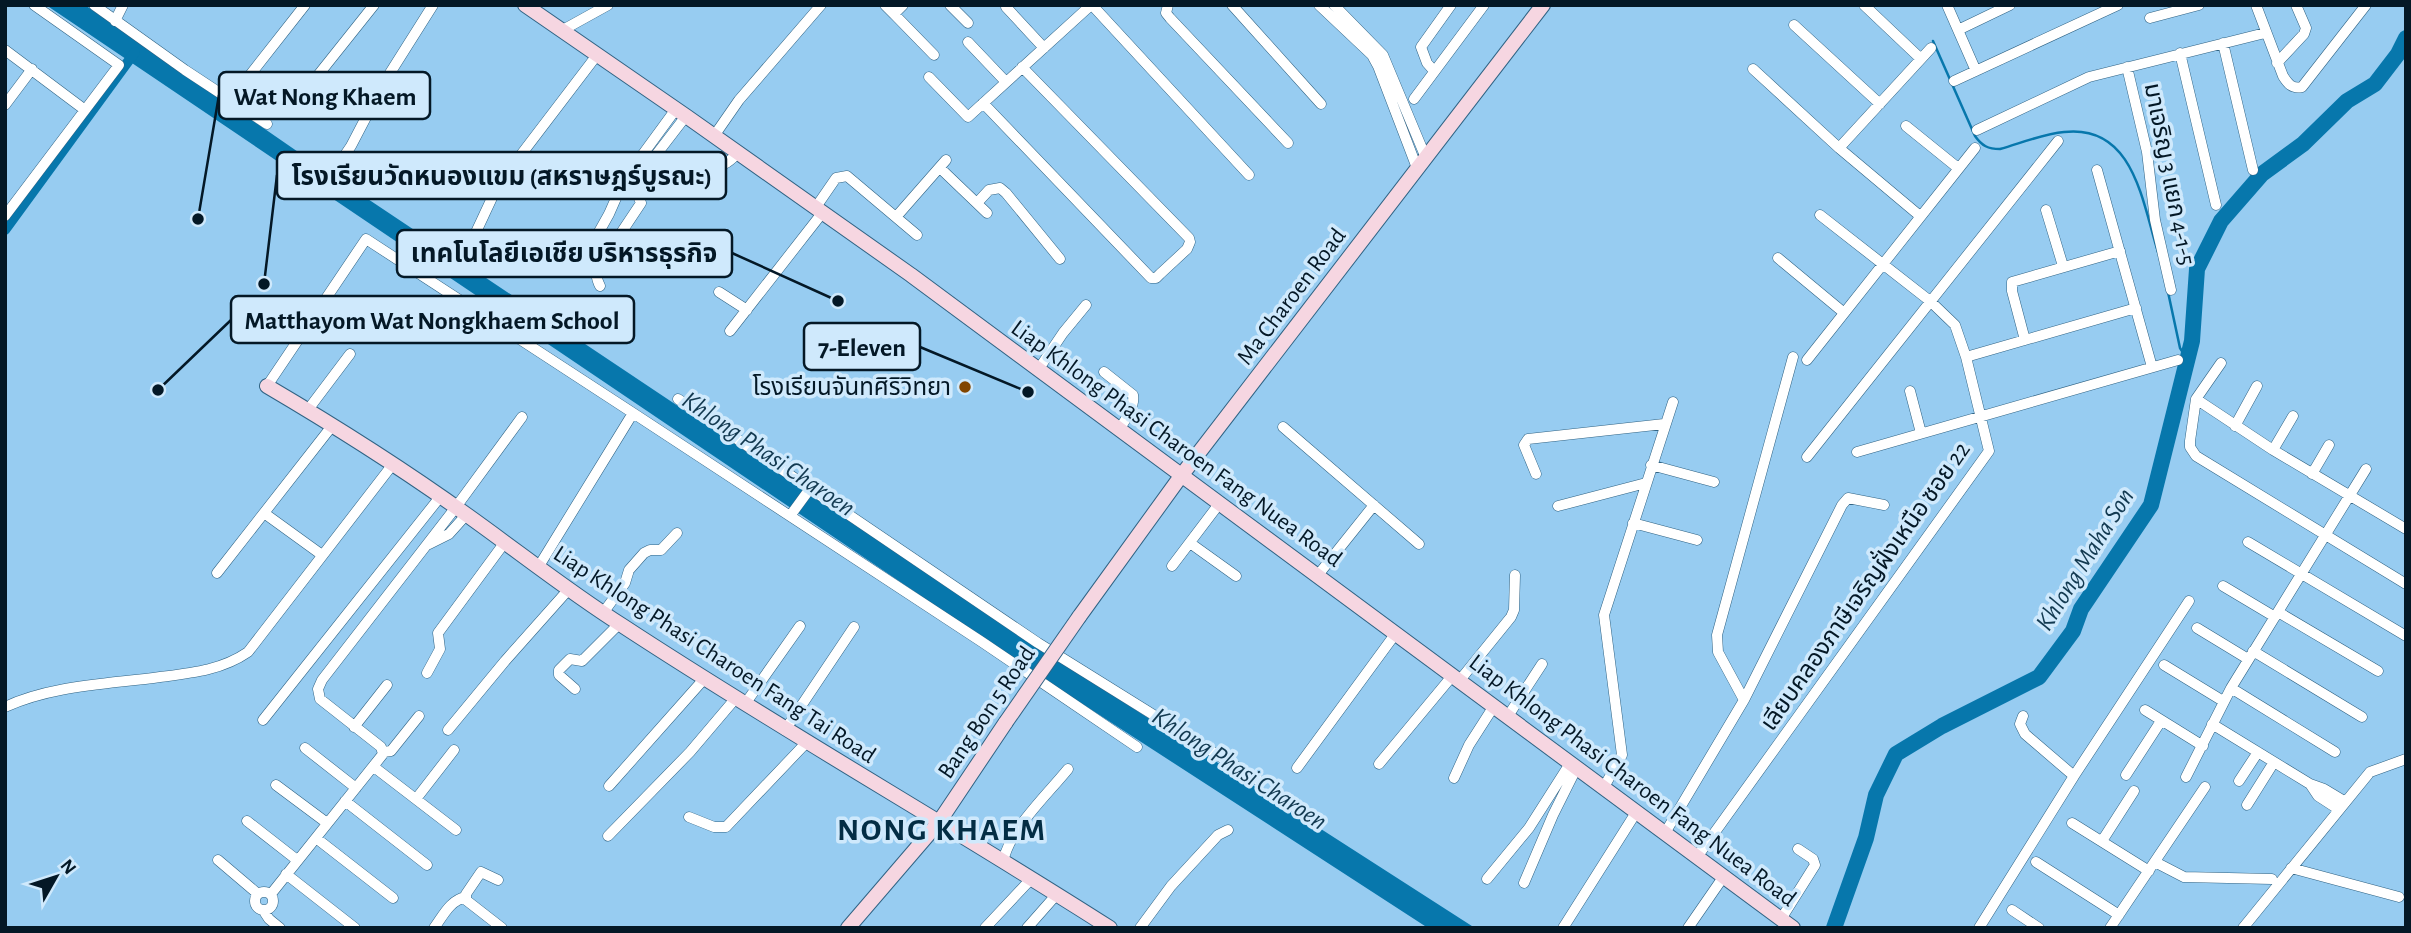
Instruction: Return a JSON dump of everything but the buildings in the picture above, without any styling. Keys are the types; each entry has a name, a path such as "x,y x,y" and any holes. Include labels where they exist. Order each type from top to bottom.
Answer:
{"main road":[{"name":"Liap Khlong Phasi Charoen Fang Nuea Road","path":"525,5 820,210 1457,677 1787,923"},
{"name":"Ma Charoen Road","path":"1079,617 1181,477 1543,5"},
{"name":"Liap Khlong Phasi Charoen Fang Tai Road","path":"267,386 393,464 603,613 704,679 1110,928"},
{"name":"Bang Bon 5 Road","path":"848,928 939,822 1079,617"}],"street":[{"path":"5,216 119,65 34,5"},
{"path":"94,5 268,124"},
{"path":"115,21 123,5"},
{"path":"239,89 305,5"},
{"path":"307,89 374,5"},
{"path":"336,168 351,146 384,81 433,5"},
{"path":"561,31 608,5"},
{"path":"714,136 739,100 821,5"},
{"path":"885,5 934,55"},
{"path":"894,14 902,5"},
{"path":"950,5 968,23"},
{"path":"1168,5 1166,13 1170,18 1288,144"},
{"path":"1232,5 1321,104"},
{"path":"1434,71 1427,63 1421,47 1451,5"},
{"path":"1414,99 1484,5"},
{"path":"1864,5 1921,59"},
{"path":"1947,5 1976,71"},
{"path":"1958,30 2010,5"},
{"path":"1954,81 2118,5"},
{"path":"2150,18 2199,5"},
{"path":"2256,5 2277,63 2289,85 2296,88 2302,87 2365,5"},
{"path":"2277,63 2304,34 2306,28 2296,5"},
{"path":"929,78 968,117 1089,6 1249,175"},
{"path":"1328,7 1378,47 1421,163"},
{"path":"1006,8 1044,48"},
{"path":"1794,25 1880,104"},
{"path":"1977,130 2089,78 2265,33"},
{"path":"968,42 1006,82"},
{"path":"2223,43 2253,170"},
{"path":"1839,148 1931,48"},
{"path":"5,50 85,110"},
{"path":"2180,54 2216,205"},
{"path":"470,245 498,185 597,55"},
{"path":"983,103 1151,278 1160,275 1187,249 1189,238 1022,67"},
{"name":"มาเจริญ 3 แยก 4-1-5","path":"2127,67 2147,152 2155,220 2171,290"},
{"path":"5,105 32,69"},
{"path":"1753,69 1839,148 1920,216"},
{"path":"586,255 624,180 681,112"},
{"path":"600,286 596,272 641,203 636,191 636,181 681,112"},
{"path":"1906,127 1958,168"},
{"path":"1807,457 2058,141"},
{"path":"1807,360 1975,148"},
{"path":"689,157 708,165 724,165 738,152"},
{"path":"896,217 943,164 987,213"},
{"path":"2096,170 2152,367"},
{"path":"730,331 820,210 836,178 843,175 850,178 917,235"},
{"path":"977,203 989,190 1000,188 1060,259"},
{"path":"2046,210 2063,266"},
{"name":"เลียบคลองภาษีเจริญฝั่งเหนือ ซอย 22","path":"1697,857 1987,455 1990,446 1955,325 1930,301 1820,215"},
{"path":"267,386 366,239 792,514 1137,747"},
{"path":"2025,340 2011,291 2012,282 2120,251"},
{"path":"1778,258 1843,313"},
{"path":"719,292 747,310"},
{"path":"1038,370 1086,305"},
{"path":"1966,357 2136,308"},
{"path":"307,411 350,354"},
{"path":"1744,700 1718,652 1717,635 1793,357"},
{"path":"1857,452 2178,360"},
{"path":"2221,363 2196,399 2190,441 2196,456 2406,584"},
{"path":"1104,372 1133,395 1131,409 1119,430"},
{"path":"2235,426 2257,386"},
{"path":"1910,390 1921,433"},
{"path":"678,399 809,491 1038,643 1258,780"},
{"path":"2196,399 2273,450 2406,529"},
{"path":"1605,787 1622,750 1604,615 1673,402"},
{"path":"539,566 633,412"},
{"path":"2273,450 2294,416"},
{"path":"419,716 391,751 383,751 320,699 318,689 322,680 426,546 461,511 522,417"},
{"path":"1536,474 1524,445 1528,439 1664,424"},
{"path":"217,573 332,426"},
{"path":"1283,427 1419,544"},
{"path":"2312,474 2329,444"},
{"path":"5,707 66,690 179,675 233,663 248,652 393,464"},
{"path":"1651,466 1714,482"},
{"path":"2186,777 2223,701 2366,469"},
{"path":"1558,506 1646,483"},
{"path":"792,514 809,491"},
{"path":"263,720 440,496"},
{"path":"1665,833 1744,700 1842,505 1848,498 1884,505"},
{"path":"1172,566 1219,504"},
{"path":"1318,575 1374,505"},
{"path":"264,513 322,555"},
{"path":"1633,523 1697,540"},
{"path":"603,613 625,583 629,570 644,553 661,550 677,533"},
{"path":"427,673 440,649 438,633 505,542"},
{"path":"2248,542 2406,636"},
{"path":"1190,543 1236,576"},
{"path":"1379,764 1511,617 1514,610 1515,575"},
{"path":"2224,586 2378,671"},
{"path":"448,730 569,589"},
{"path":"1979,928 2074,776 2189,601"},
{"path":"575,689 559,675 559,670 570,659 582,661 619,624"},
{"path":"608,836 740,701 800,626"},
{"path":"785,730 854,627"},
{"path":"2197,628 2362,717"},
{"path":"1297,768 1396,633"},
{"path":"1508,716 1542,664"},
{"path":"2164,665 2223,701"},
{"path":"609,786 704,679"},
{"path":"354,727 387,685"},
{"path":"2231,688 2336,752"},
{"path":"1454,778 1469,745 1494,706"},
{"path":"2145,710 2203,746"},
{"path":"2023,716 2020,724 2025,734 2074,776"},
{"path":"2126,775 2161,721"},
{"path":"2212,724 2310,784 2318,796 2341,805"},
{"path":"689,817 714,827 726,827 806,743"},
{"path":"304,748 356,788"},
{"path":"416,799 454,750"},
{"path":"263,909 269,908 273,903 271,894 374,767 383,751"},
{"path":"2239,781 2258,752"},
{"path":"2243,928 2370,772 2406,759"},
{"path":"2247,804 2274,762"},
{"path":"1487,879 1529,828 1574,765"},
{"path":"1524,883 1574,765"},
{"path":"374,767 456,830"},
{"path":"1003,862 1007,846 1015,834 1068,769"},
{"path":"276,785 327,823"},
{"path":"2110,928 2205,786"},
{"path":"2102,841 2134,791"},
{"path":"345,801 427,865"},
{"path":"1563,928 1637,811"},
{"path":"247,821 298,860"},
{"path":"2072,823 2152,867 2184,877 2272,879"},
{"path":"1140,928 1185,870 1218,835 1228,830"},
{"path":"316,838 393,898"},
{"path":"1787,923 1815,865 1813,859 1798,849"},
{"path":"218,860 258,894"},
{"path":"2036,862 2119,915"},
{"path":"2291,868 2399,897"},
{"path":"466,897 481,872 498,880"},
{"path":"286,874 355,928"},
{"path":"1688,928 1724,876"},
{"path":"985,928 1031,879"},
{"path":"258,894 264,891 271,894"},
{"path":"258,894 256,903 280,928"},
{"path":"1027,928 1057,894"},
{"path":"434,928 450,905 459,898 466,897"},
{"path":"466,897 471,905 502,928"},
{"path":"2012,910 2039,928"}],"water":[{"path":"46,5 85,5 317,165 1058,660 1475,928 1428,928 1044,679"}],"waterway":[{"name":"Khlong Maha Son","path":"1834,928 1866,838 1876,795 1896,754 1942,726 2039,677 2073,631 2081,609 2151,505 2192,341 2197,269 2221,221 2262,174 2303,144 2347,101 2375,84 2398,54 2406,38"},
{"path":"1933,41 1975,136 1986,146 2000,149 2056,133 2087,133 2106,140 2120,153 2140,190 2158,252"},
{"path":"5,230 135,52"},
{"path":"2168,292 2180,348 2187,359"}],"place":[{"name":"Wat Nong Khaem","path":"198,219"},
{"name":"โรงเรียนวัดหนองแขม (สหราษฎร์บูรณะ)","path":"264,284"},
{"name":"เทคโนโลยีเอเชีย บริหารธุรกิจ","path":"838,301"},
{"name":"โรงเรียนจันทศิริวิทยา","path":"965,387"},
{"name":"Matthayom Wat Nongkhaem School","path":"158,390"},
{"name":"7-Eleven","path":"1028,392"}],"district":[{"name":"NONG KHAEM","path":"942,829"}],"water label":[{"name":"Khlong Phasi Charoen","path":"769,453"},
{"name":"Khlong Phasi Charoen","path":"1240,768"}]}
